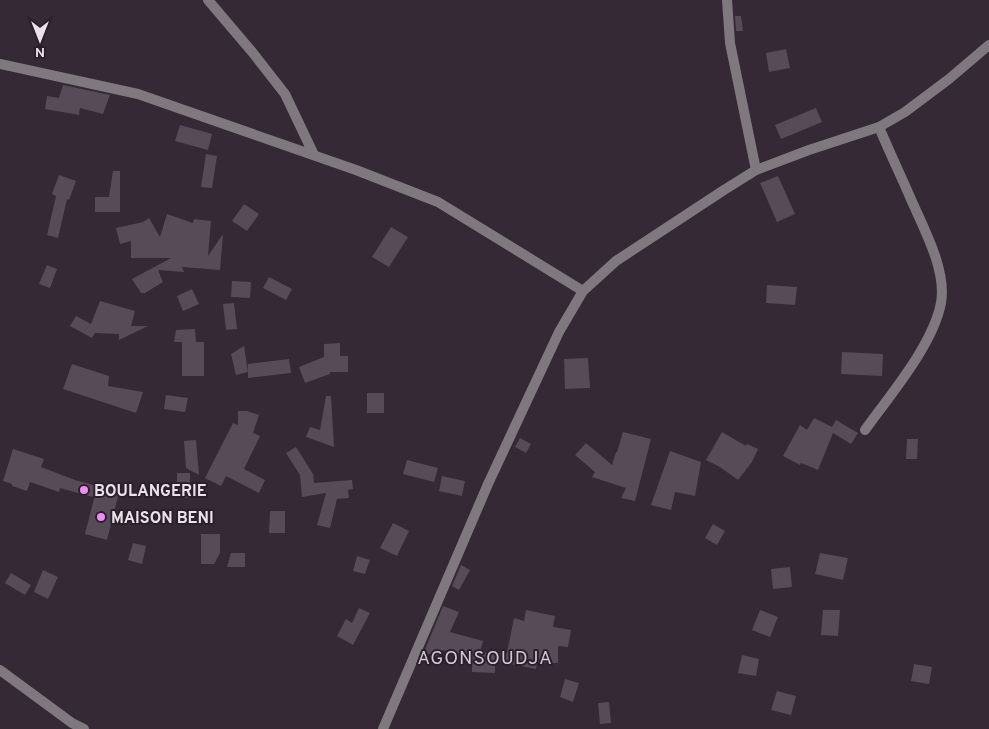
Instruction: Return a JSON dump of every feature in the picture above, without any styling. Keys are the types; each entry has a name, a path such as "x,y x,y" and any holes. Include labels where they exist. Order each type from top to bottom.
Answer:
{"street":[{"path":"208,0 285,94 314,155"},
{"path":"727,0 730,44 756,170"},
{"path":"383,729 488,484 559,332 583,291 616,261 756,170 879,127 905,112 941,85 989,44"},
{"path":"0,64 138,94 314,155 438,202 583,291"},
{"path":"865,430 924,347 941,302 941,279 930,243 879,127"},
{"path":"0,670 72,723 84,729"}],"building":[{"path":"735,16 741,16 743,31 736,31"},
{"path":"786,49 790,68 769,72 766,53"},
{"path":"63,85 110,95 103,114 80,108 79,115 45,109 47,96 59,98"},
{"path":"816,108 822,122 781,139 775,125"},
{"path":"180,125 212,134 208,150 175,141"},
{"path":"206,154 217,156 212,188 201,187"},
{"path":"113,171 120,171 120,212 95,212 95,197 109,197"},
{"path":"59,175 76,181 69,200 67,199 58,238 47,235 56,196 52,194"},
{"path":"778,176 795,214 777,222 760,183"},
{"path":"244,204 259,214 247,231 232,221"},
{"path":"167,214 193,223 194,219 211,221 208,256 223,234 220,270 182,267 184,272 158,270 163,282 145,293 141,293 132,279 171,258 131,258 131,241 120,244 116,228 143,222 149,218 160,237"},
{"path":"391,227 408,237 389,267 372,257"},
{"path":"47,265 57,269 50,288 39,284"},
{"path":"269,277 292,289 286,300 263,288"},
{"path":"232,281 251,282 250,298 231,297"},
{"path":"767,285 797,287 795,305 766,303"},
{"path":"192,289 199,304 183,311 177,296"},
{"path":"100,301 135,311 131,326 148,326 119,340 119,334 95,333 92,338 70,326 76,316 91,324"},
{"path":"234,303 237,329 226,330 223,304"},
{"path":"195,329 196,342 204,342 204,376 182,376 182,342 174,342 176,330"},
{"path":"340,343 340,356 348,356 348,372 330,372 330,374 305,383 299,367 324,357 324,344"},
{"path":"244,346 248,372 236,375 231,354"},
{"path":"842,352 883,354 882,376 841,374"},
{"path":"588,358 590,388 565,389 564,359"},
{"path":"289,359 291,373 248,378 248,364"},
{"path":"72,364 109,376 108,386 143,392 136,413 63,389"},
{"path":"367,393 384,393 384,413 367,413"},
{"path":"166,395 188,398 185,412 164,409"},
{"path":"326,396 331,396 334,447 306,437 310,427 320,430"},
{"path":"238,411 247,411 259,415 253,433 260,436 244,469 265,480 259,493 226,476 221,486 205,478 233,423 238,425"},
{"path":"814,418 832,427 836,420 858,433 851,444 833,433 818,470 801,463 800,465 783,456 800,425 807,430"},
{"path":"623,432 651,439 635,501 621,498 626,488 592,477 595,472 575,455 586,443 612,465"},
{"path":"722,432 746,446 747,444 758,449 752,462 738,480 706,460"},
{"path":"520,438 531,444 526,453 515,447"},
{"path":"907,439 918,439 917,459 906,459"},
{"path":"196,440 199,475 186,468 184,441"},
{"path":"296,447 313,474 314,483 352,480 353,489 348,490 349,498 337,499 330,528 317,525 326,493 302,497 300,475 286,453"},
{"path":"13,449 44,459 41,467 97,486 93,497 60,488 59,492 30,482 27,491 3,481"},
{"path":"670,451 701,462 695,496 675,492 671,510 651,505"},
{"path":"407,460 438,468 434,482 403,474"},
{"path":"177,473 190,473 190,498 177,498"},
{"path":"442,476 465,481 462,496 439,491"},
{"name":"MAISON BENI","path":"97,487 119,493 107,540 85,534"},
{"path":"270,511 285,511 285,533 269,533"},
{"path":"393,523 409,531 397,556 380,548"},
{"path":"713,524 725,531 717,545 705,538"},
{"path":"201,534 220,534 220,553 214,564 201,564"},
{"path":"133,543 146,546 142,564 128,560"},
{"path":"231,553 245,553 245,567 227,567"},
{"path":"820,553 848,558 843,580 815,574"},
{"path":"357,556 370,560 365,574 353,571"},
{"path":"461,565 470,570 459,590 452,586"},
{"path":"790,567 792,587 773,589 771,569"},
{"path":"43,570 58,577 48,599 34,592"},
{"path":"11,573 31,585 25,595 5,583"},
{"path":"443,606 459,612 450,632 483,641 480,652 507,653 514,618 524,621 526,610 555,616 553,627 571,630 568,647 558,646 558,663 537,663 536,669 495,661 495,673 472,672 472,659 443,650 439,658 424,652"},
{"path":"359,608 370,613 353,645 337,636 346,619 352,623"},
{"path":"760,610 778,617 770,637 752,630"},
{"path":"823,610 840,610 838,636 821,635"},
{"path":"742,655 759,659 756,676 738,673"},
{"path":"914,664 932,667 929,684 911,681"},
{"path":"565,679 579,683 573,702 560,697"},
{"path":"777,691 796,696 791,715 771,710"},
{"path":"609,702 611,723 600,724 598,703"}],"place":[{"name":"BOULANGERIE","path":"84,490"},
{"name":"MAISON BENI","path":"101,517"}],"district":[{"name":"AGONSOUDJA","path":"485,657"}]}
